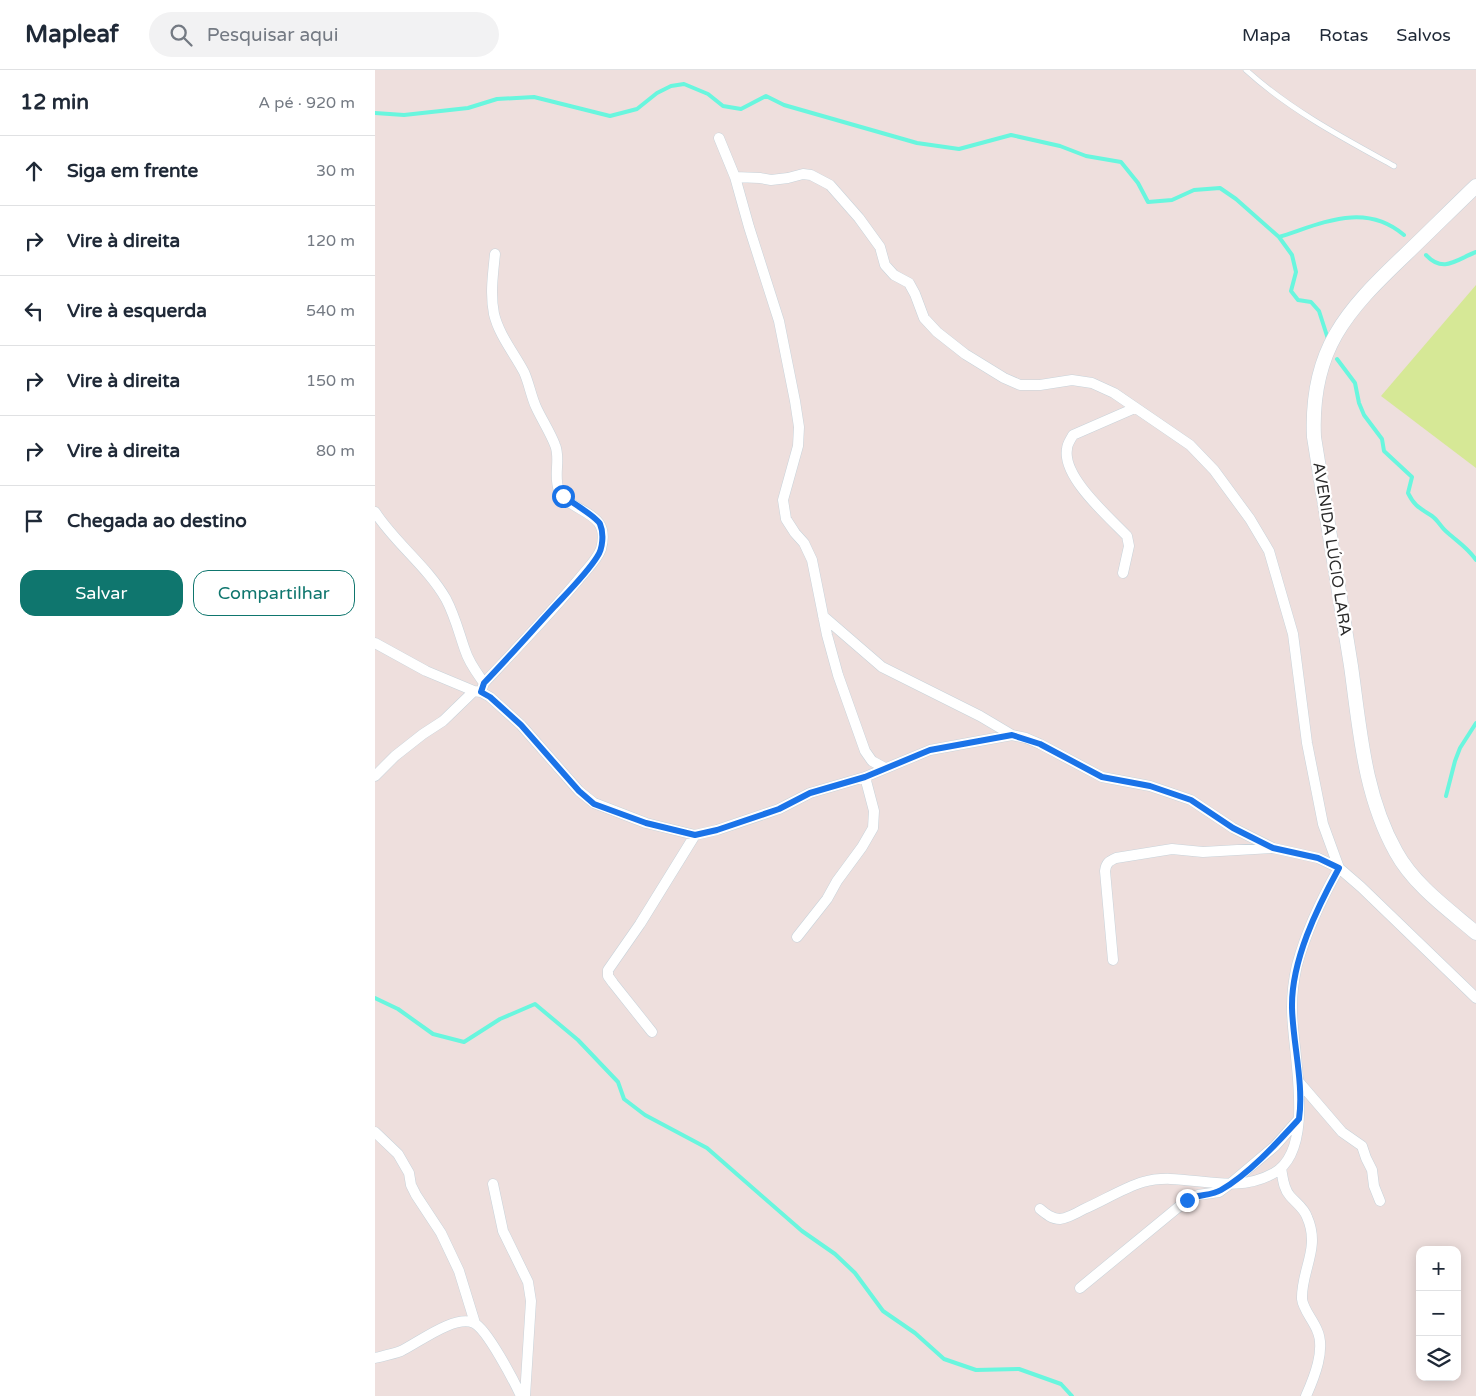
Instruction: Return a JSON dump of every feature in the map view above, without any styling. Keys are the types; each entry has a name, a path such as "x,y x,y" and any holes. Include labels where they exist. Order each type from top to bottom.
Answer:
{"main road":[{"name":"AVENIDA LÚCIO LARA","path":"1476,186 1361,298 1345,319 1334,338 1321,371 1315,397 1313,419 1314,437 1372,799 1388,837 1409,871 1422,886 1476,933"}],"street":[{"path":"719,138 735,177 779,321 795,401 799,427 798,446 783,500 786,519 804,543 812,560 821,598 823,616 838,675 865,751 873,761 885,768"},
{"path":"735,177 771,180 803,174 811,175 830,185 859,218 880,247 885,265 894,275 909,283 924,318 937,332 965,354 1004,378 1020,385 1039,385 1072,380 1092,383 1114,393 1190,445 1215,470 1250,519 1269,551 1293,634 1307,743 1323,824 1339,868 1321,900 1297,966 1292,1007 1299,1082 1299,1119 1295,1143 1287,1161 1281,1168 1251,1182 1230,1184 1154,1180 1141,1183 1059,1219 1051,1218 1039,1209"},
{"path":"375,776 402,751 443,721 480,689 566,594 597,557 601,547 602,535 600,524 595,517 563,496 558,488 556,447 536,407 525,373 499,327 495,316 491,284 495,254"},
{"path":"1123,573 1129,546 1127,536 1083,490 1069,466 1067,449 1073,435 1135,408"},
{"path":"375,512 381,522 413,556 445,598 457,623 465,651 480,689"},
{"path":"823,616 882,667 1012,735 1040,744 1102,777 1150,786 1191,800 1233,828 1273,848 1318,858 1339,868 1476,998"},
{"path":"375,643 426,671 480,689 521,725 579,791 594,804 646,823 695,835 717,830 779,809 810,793 865,777 930,750 1012,735"},
{"path":"797,936 827,899 873,828 874,811 865,777"},
{"path":"652,1032 608,976 608,970 640,924 695,835"},
{"path":"1113,960 1105,871 1106,864 1110,861 1125,856 1172,849 1203,852 1273,848"},
{"path":"1299,1082 1342,1132 1362,1146 1372,1170 1374,1186 1380,1201"},
{"path":"1080,1288 1187,1200 1198,1195 1219,1192 1230,1184 1275,1146 1299,1119"},
{"path":"375,1132 398,1154 409,1173 411,1185 441,1233 459,1271 475,1323 484,1332 521,1396"},
{"path":"1281,1168 1285,1188 1307,1216 1312,1236 1312,1253 1302,1301 1318,1332 1320,1343 1319,1356 1307,1396"},
{"path":"493,1184 503,1231 528,1282 531,1301 525,1396"},
{"path":"375,1358 401,1350 427,1334 464,1320 475,1323"}],"lane":[{"path":"1246,70 1265,88 1331,132 1394,166"}],"green space":[{"path":"1476,285 1476,468 1381,396"}],"waterway":[{"path":"375,113 404,115 468,108 497,99 534,97 610,116 637,109 657,93 671,86 684,84 708,94 723,106 741,109 766,96 784,105 917,143 959,149 1011,135 1060,146 1086,156 1121,162 1138,183 1148,202 1172,200 1194,190 1220,188 1236,199 1279,237 1292,255 1296,272 1291,291 1298,300 1311,302 1319,311 1328,339"},
{"path":"1279,237 1326,222 1358,217 1374,219 1389,225 1404,235"},
{"path":"1426,255 1439,264 1445,264 1457,261 1476,252"},
{"path":"1337,359 1355,383 1359,403 1364,415 1382,439 1384,451 1412,477 1408,493 1413,501 1418,507 1434,518 1476,560"},
{"path":"1446,796 1460,748 1476,723"},
{"path":"375,998 398,1009 433,1034 464,1042 500,1019 535,1004 578,1040 618,1082 624,1099 645,1115 707,1148 802,1231 835,1254 855,1273 883,1311 915,1333 944,1359 976,1370 1019,1369 1061,1384 1072,1396"}],"route":[{"path":"563,496 595,517 600,524 602,535 601,547 597,557 566,594 484,683 481,692 490,697 521,725 579,791 594,804 646,823 695,835 717,830 779,809 810,793 865,777 897,762 930,750 1012,735 1040,744 1102,777 1150,786 1191,800 1233,828 1273,848 1318,858 1339,868 1321,900 1297,966 1292,1007 1299,1082 1299,1119 1275,1146 1219,1192 1198,1195 1187,1200"}]}
